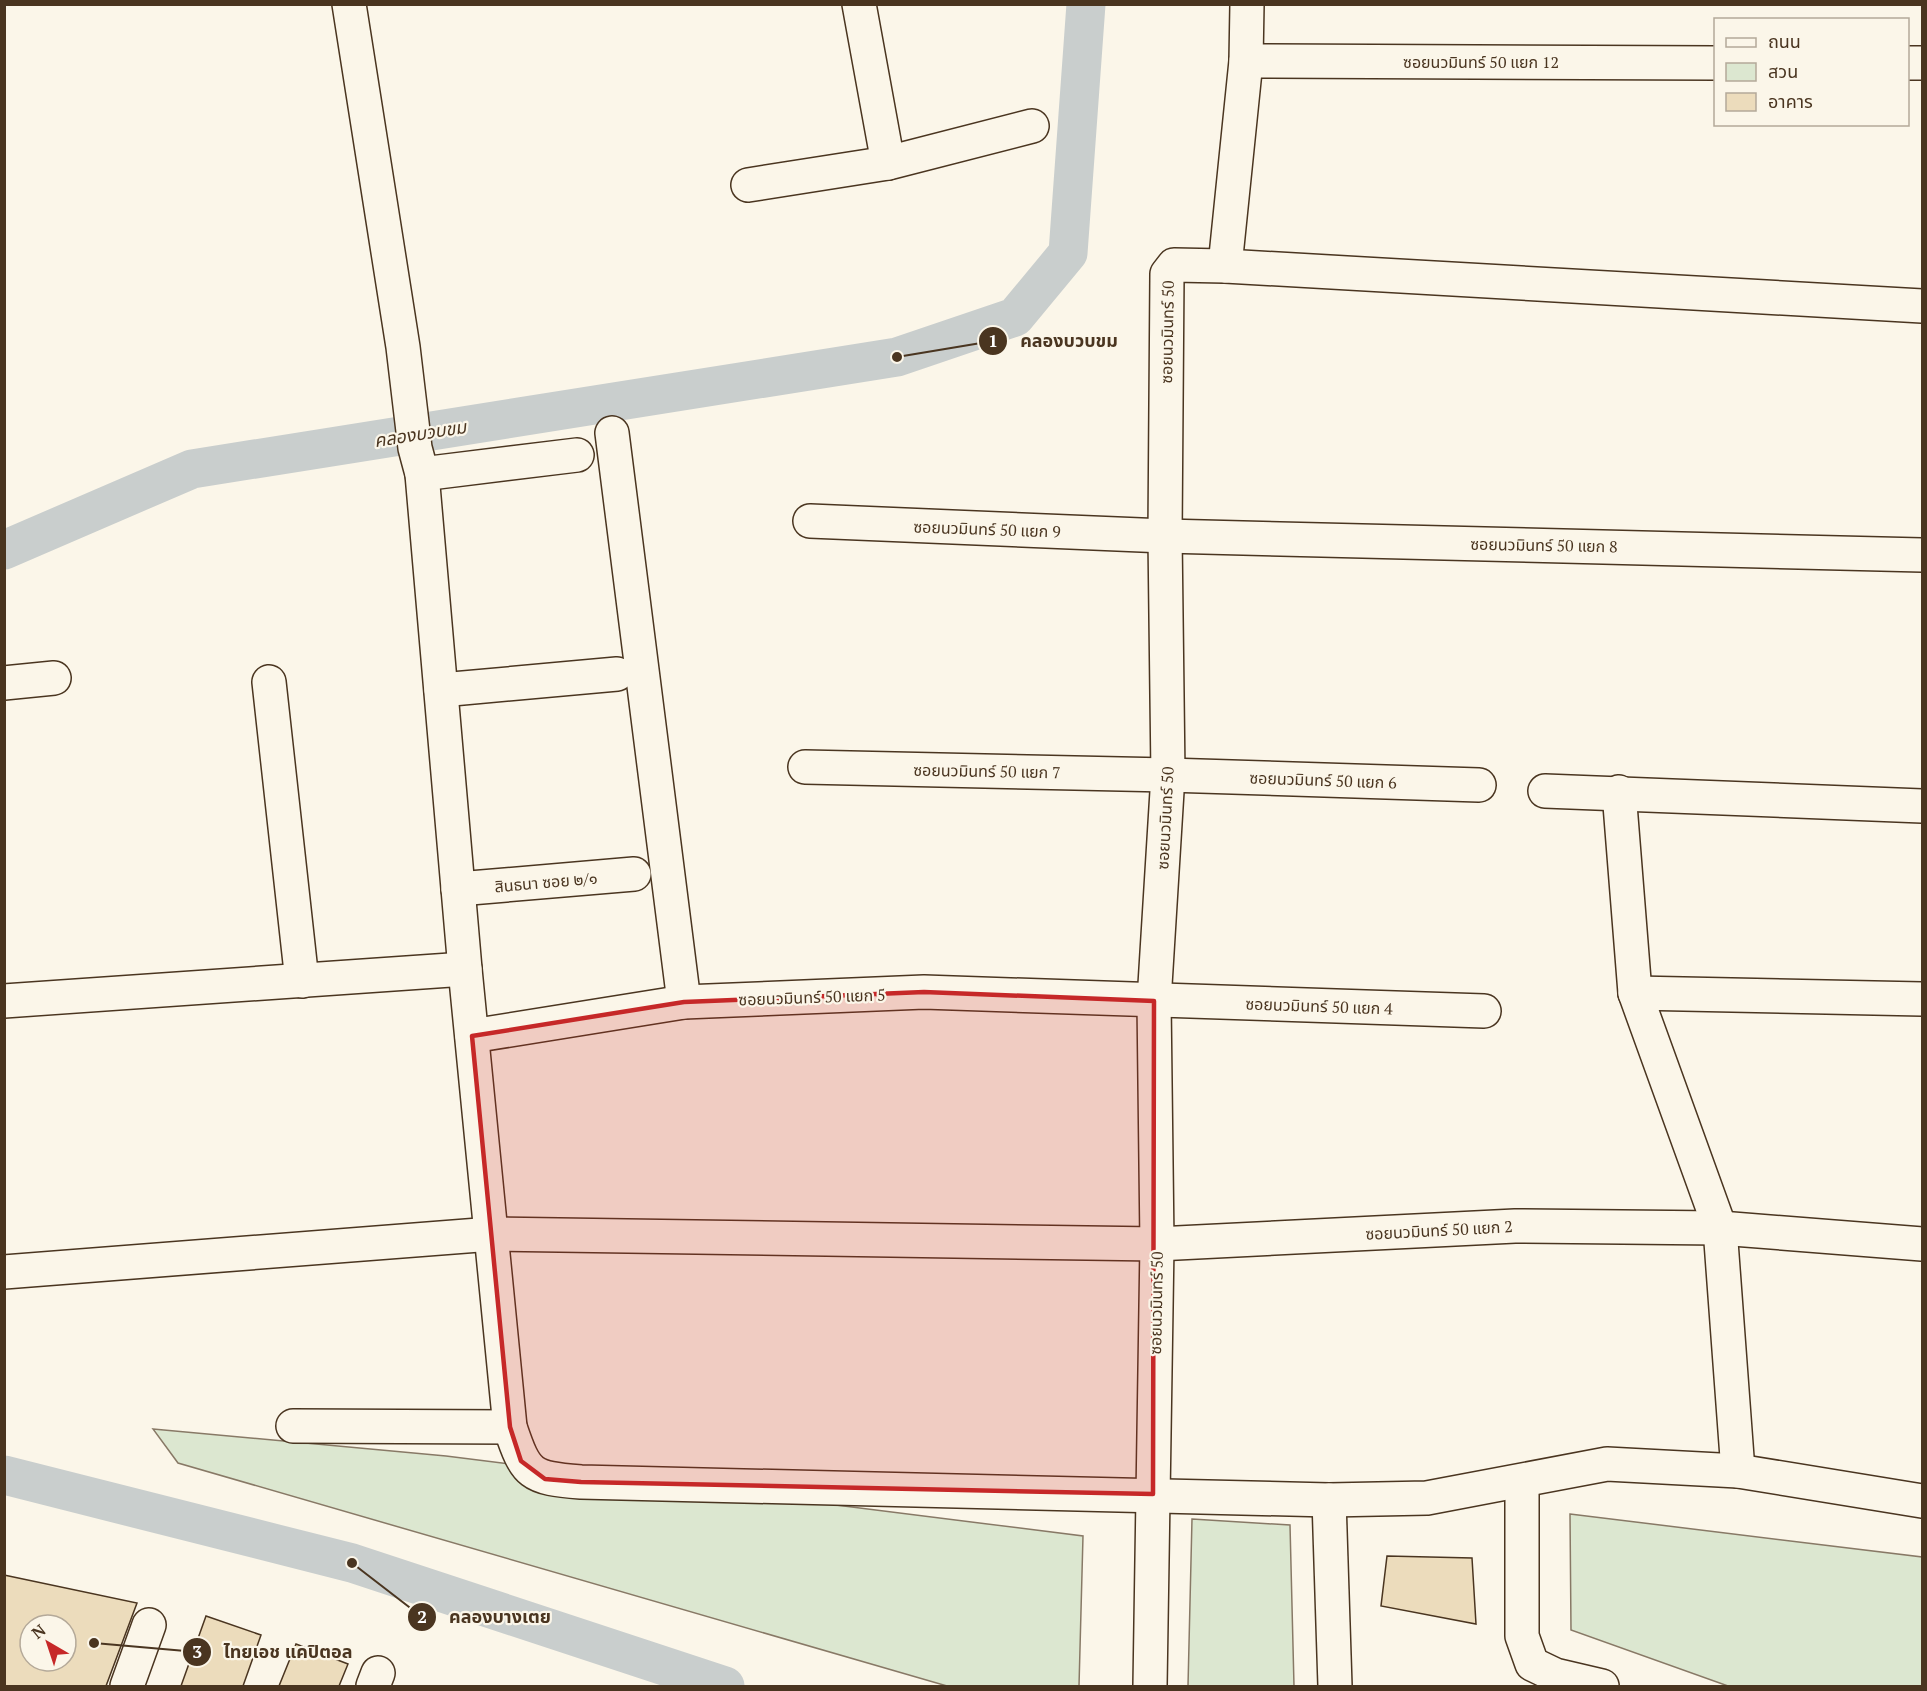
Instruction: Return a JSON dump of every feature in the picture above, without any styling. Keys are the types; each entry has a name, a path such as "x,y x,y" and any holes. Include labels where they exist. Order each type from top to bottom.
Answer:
{"street":[{"path":"349,4 419,461 465,969 510,1427 521,1461 545,1479 1329,1500 1427,1498 1607,1464 1738,1471 1923,1501"},
{"path":"859,4 888,163"},
{"path":"1248,4 1246,61 1225,266 1923,306"},
{"name":"ซอยนวมินทร์ 50 แยก 12","path":"1246,61 1714,63"},
{"path":"748,185 888,163 1032,126"},
{"name":"ซอยนวมินทร์ 50","path":"1150,1685 1157,1244 1154,1001 1168,774 1165,536 1167,274 1174,265 1225,266"},
{"path":"612,433 684,1002"},
{"path":"419,461 577,455"},
{"name":"ซอยนวมินทร์ 50 แยก 9","path":"810,521 1165,536"},
{"name":"ซอยนวมินทร์ 50 แยก 8","path":"1165,536 1923,555"},
{"path":"441,690 616,674"},
{"path":"4,683 54,678"},
{"path":"269,682 302,981"},
{"name":"ซอยนวมินทร์ 50 แยก 7","path":"806,768 1168,774"},
{"name":"ซอยนวมินทร์ 50 แยก 6","path":"1168,774 1479,785"},
{"path":"1545,791 1619,792 1923,806"},
{"path":"1619,792 1635,993 1720,1228 1738,1471"},
{"name":"สินธนา ซอย ๒/๑","path":"458,889 634,874"},
{"path":"4,1001 465,969"},
{"name":"ซอยนวมินทร์ 50 แยก 5","path":"472,1036 684,1002 924,992 1154,1001"},
{"path":"1635,993 1923,999"},
{"name":"ซอยนวมินทร์ 50 แยก 4","path":"1154,1001 1484,1011"},
{"name":"ซอยนวมินทร์ 50 แยก 2","path":"4,1272 492,1234 1157,1244 1515,1226 1720,1228 1923,1244"},
{"path":"293,1426 510,1427"},
{"path":"1522,1481 1522,1636 1532,1664 1555,1675 1602,1686"},
{"path":"1329,1500 1335,1686"},
{"path":"127,1686 149,1625"}],"highlighted area":[{"path":"924,992 1154,1001 1153,1494 581,1482 545,1479 521,1461 510,1427 472,1036 684,1002"}],"green space":[{"path":"153,1429 446,1456 1083,1536 1079,1686 947,1686 178,1463"},
{"path":"1570,1514 1922,1557 1922,1686 1728,1686 1571,1630"},
{"path":"1192,1519 1290,1525 1294,1686 1188,1686"}],"building":[{"path":"1387,1556 1472,1558 1476,1624 1381,1606"},
{"path":"4,1575 137,1603 106,1686 4,1686"},
{"path":"206,1616 261,1635 243,1686 181,1686"},
{"path":"296,1644 348,1664 339,1686 279,1686"}],"waterway":[{"name":"คลองบวบขม","path":"4,550 192,469 897,357 1015,317 1068,253 1086,4"},
{"path":"4,1475 352,1563 725,1686"}],"place":[{"name":"คลองบวบขม","path":"897,357"},
{"name":"คลองบางเตย","path":"352,1563"},
{"name":"ไทยเอช แคปิตอล","path":"94,1643"}]}
